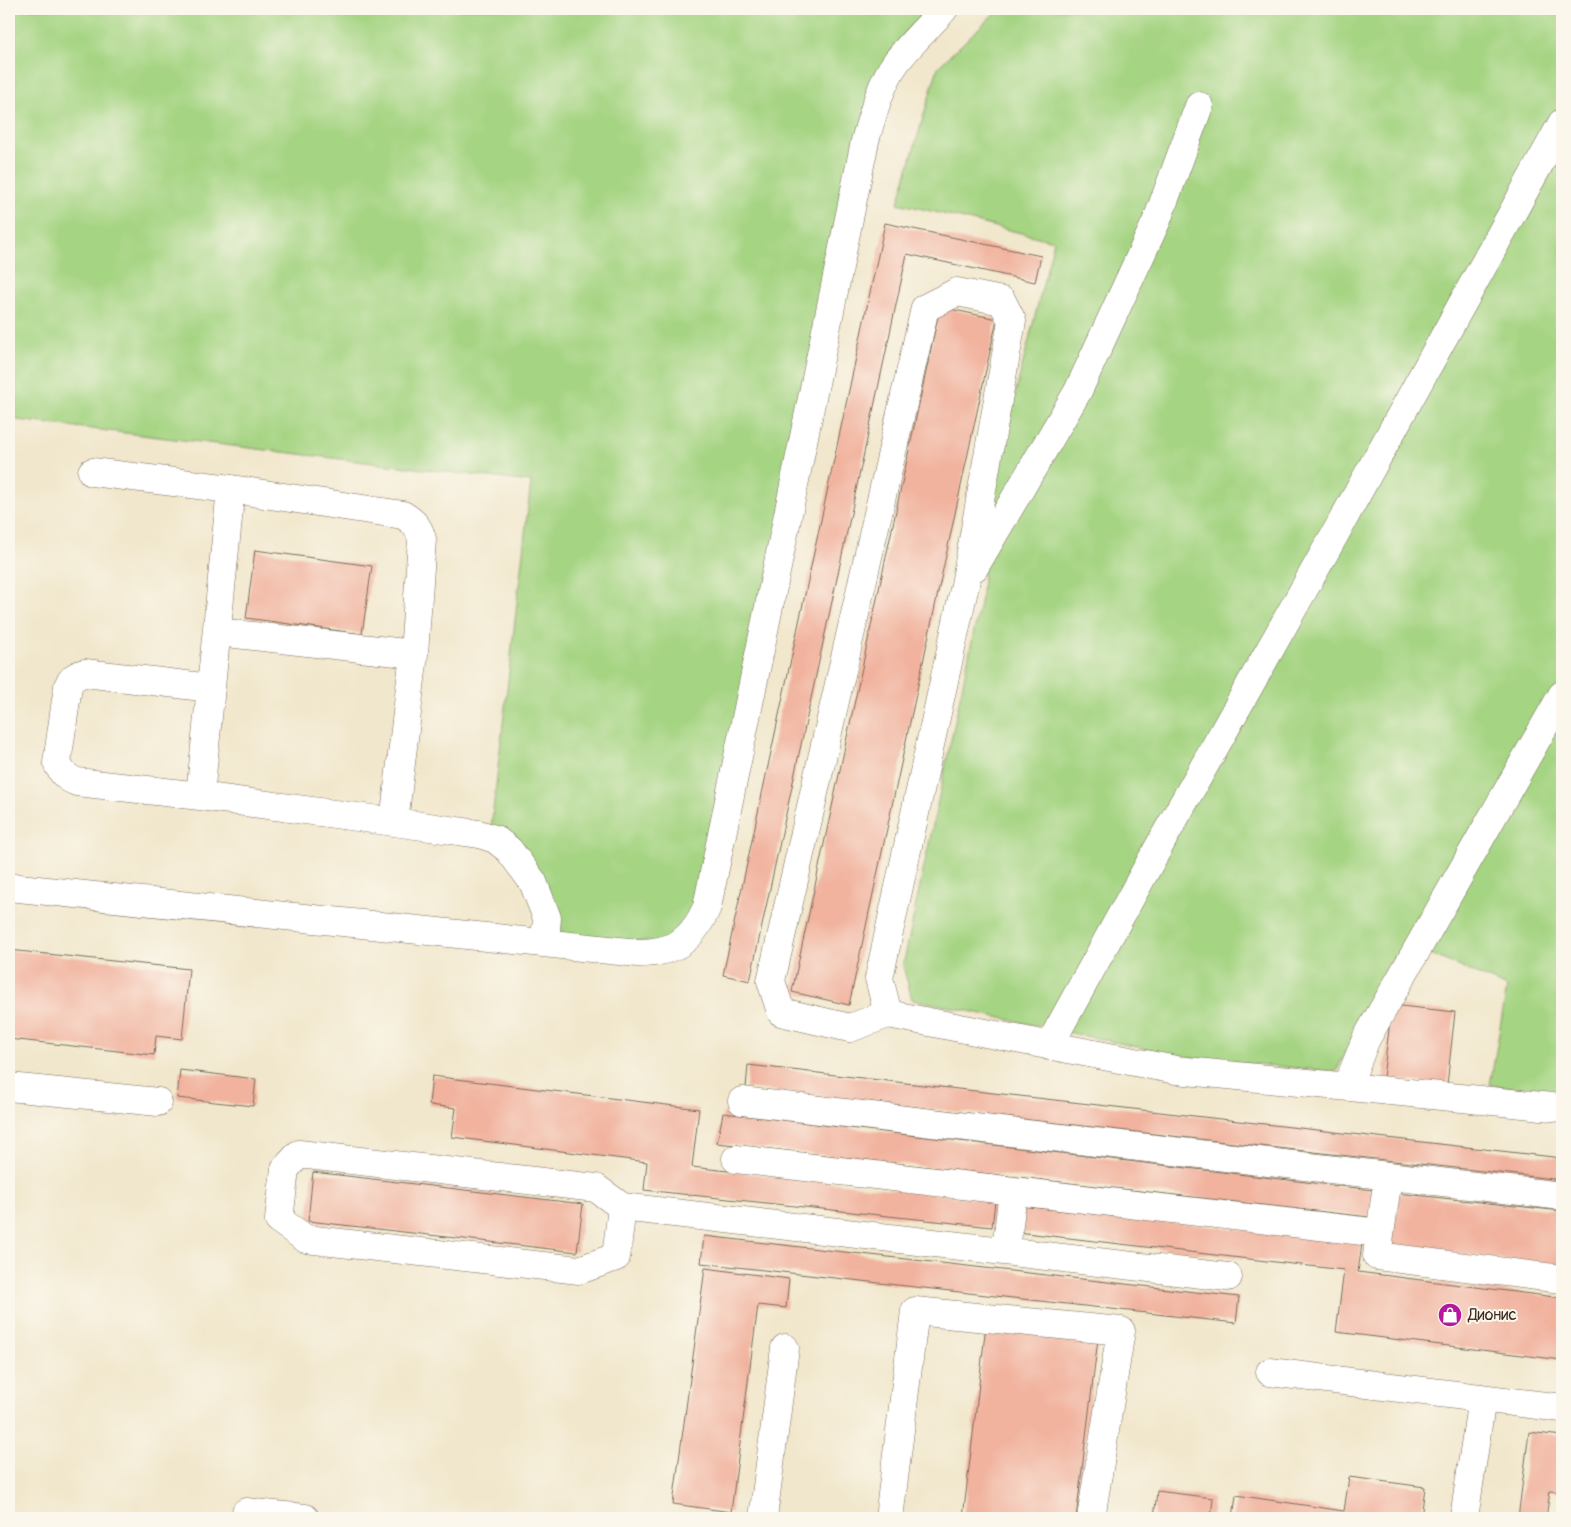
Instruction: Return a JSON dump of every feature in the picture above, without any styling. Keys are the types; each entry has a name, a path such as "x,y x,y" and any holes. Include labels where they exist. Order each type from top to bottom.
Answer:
{"lane":[{"path":"9,888 638,953 653,953 672,949 687,939 700,923 707,908 865,141 883,88 896,62 944,9"},
{"path":"965,585 1078,391 1157,220 1199,106"},
{"path":"1049,1046 1562,123"},
{"path":"888,1014 879,978 965,585 1012,321 1002,300 957,292 925,308 772,981 781,1012 850,1028 888,1014 1176,1070 1562,1108"},
{"path":"92,472 231,489 403,515 420,529 422,539 414,654 394,822"},
{"path":"200,796 231,489"},
{"path":"217,632 414,654"},
{"path":"212,688 84,673 77,675 68,686 57,763 61,772 68,779 77,782 200,796 394,822 478,834 494,839 509,850 533,882 547,918 545,942"},
{"path":"1347,1087 1366,1039 1562,695"},
{"path":"9,1087 158,1102"},
{"path":"742,1101 1562,1196"},
{"path":"622,1207 616,1257 579,1270 306,1239 279,1220 285,1169 299,1154 596,1188 622,1207 1228,1277"},
{"path":"736,1159 1380,1233"},
{"path":"1388,1177 1377,1256 1562,1280"},
{"path":"1006,1250 1013,1191"},
{"path":"889,1518 915,1311 1121,1331 1091,1518"},
{"path":"763,1518 785,1348"},
{"path":"1270,1372 1562,1408"},
{"path":"1464,1518 1482,1398"},
{"path":"245,1518 246,1512 304,1518"}],"green space":[{"path":"9,9 927,9 878,87 691,920 661,942 563,938 557,908 491,828 531,482 9,419"},
{"path":"999,9 1562,9 1562,1094 1490,1085 1507,987 1407,944 1355,1033 1336,1072 1184,1057 912,999 903,966 982,594 987,505 1054,241 898,203 938,67"}],"building":[{"path":"885,223 1041,256 1035,282 907,254 750,981 723,975"},
{"path":"940,307 997,319 849,1005 792,992"},
{"path":"255,550 372,566 362,634 246,618"},
{"path":"9,950 189,969 182,1039 156,1036 154,1055 9,1039"},
{"path":"1392,1005 1455,1012 1447,1085 1383,1078"},
{"path":"748,1065 1562,1158 1562,1180 746,1088"},
{"path":"180,1070 256,1079 253,1106 177,1098"},
{"path":"432,1076 699,1109 692,1167 995,1201 992,1227 644,1190 647,1162 452,1137 456,1108 429,1105"},
{"path":"723,1113 1373,1190 1369,1217 717,1143"},
{"path":"313,1172 583,1204 577,1252 308,1221"},
{"path":"1396,1193 1562,1211 1562,1266 1390,1246"},
{"path":"1020,1206 1362,1244 1358,1272 1562,1298 1562,1360 1336,1332 1344,1270 1017,1232"},
{"path":"704,1236 1239,1297 1236,1323 701,1263"},
{"path":"705,1268 789,1279 786,1308 758,1305 731,1512 673,1504"},
{"path":"986,1325 1098,1339 1076,1518 963,1518"},
{"path":"1529,1432 1562,1436 1562,1492 1550,1491 1546,1518 1518,1518"},
{"path":"1349,1477 1425,1487 1421,1518 1233,1518 1236,1495 1344,1511"},
{"path":"1157,1491 1213,1498 1211,1518 1154,1518"}],"place":[{"name":"Дионис","path":"1450,1315"}]}
